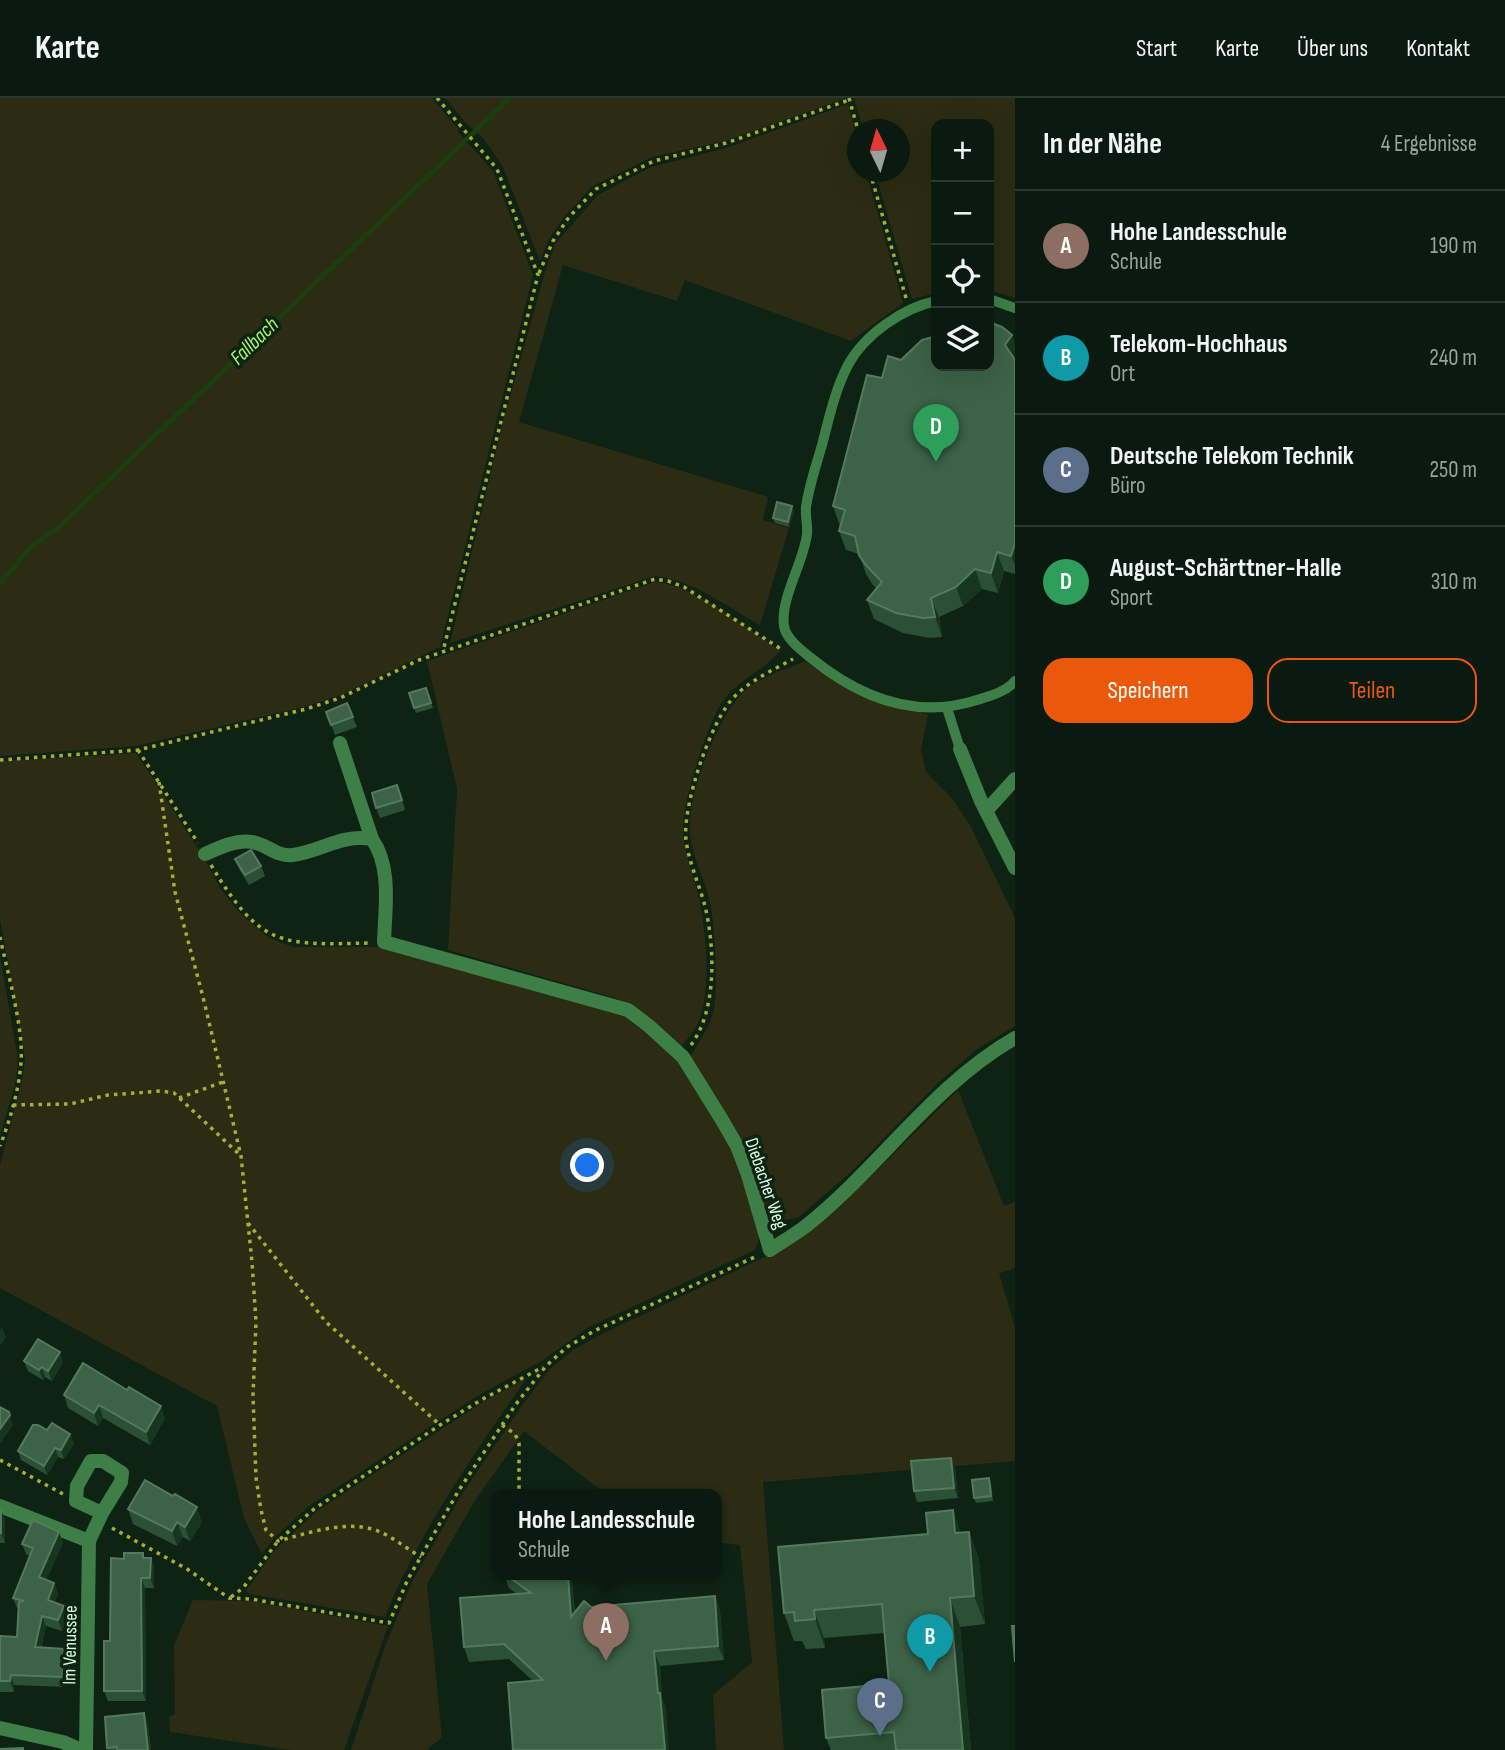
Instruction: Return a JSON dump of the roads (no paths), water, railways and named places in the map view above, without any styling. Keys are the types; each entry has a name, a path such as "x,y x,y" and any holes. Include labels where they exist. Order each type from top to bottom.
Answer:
{"street":[{"path":"340,743 372,839"},
{"path":"960,749 986,811 1015,868"},
{"path":"986,811 1015,779"},
{"path":"205,854 241,842 254,842 279,855 289,855 344,838 358,836 372,839"},
{"name":"Diebacher Weg","path":"372,839 380,855 385,886 384,942 628,1010 683,1057 737,1146 770,1250 806,1226 945,1091 980,1061 1015,1038"},
{"name":"Im Venussee","path":"86,1750 89,1541 121,1482 122,1473 103,1461 91,1461 77,1486 76,1501 100,1517"},
{"path":"0,1506 89,1541"},
{"path":"0,1728 63,1742 80,1750"}],"lane":[{"path":"994,301 1015,308"},
{"path":"931,303 910,310 889,322 869,338 849,363 832,405 810,490 806,511 807,533 784,618 787,633 804,652 854,689 891,703 947,708 991,695 1011,686 1015,681"},
{"path":"947,708 960,749"}],"waterway":[{"name":"Fallbach","path":"0,584 30,547 57,529 510,98"}],"place":[{"name":"August-Schärttner-Halle","path":"936,462"},
{"name":"Hohe Landesschule","path":"606,1661"},
{"name":"Telekom-Hochhaus","path":"930,1672"},
{"name":"Deutsche Telekom Technik","path":"880,1736"}]}
